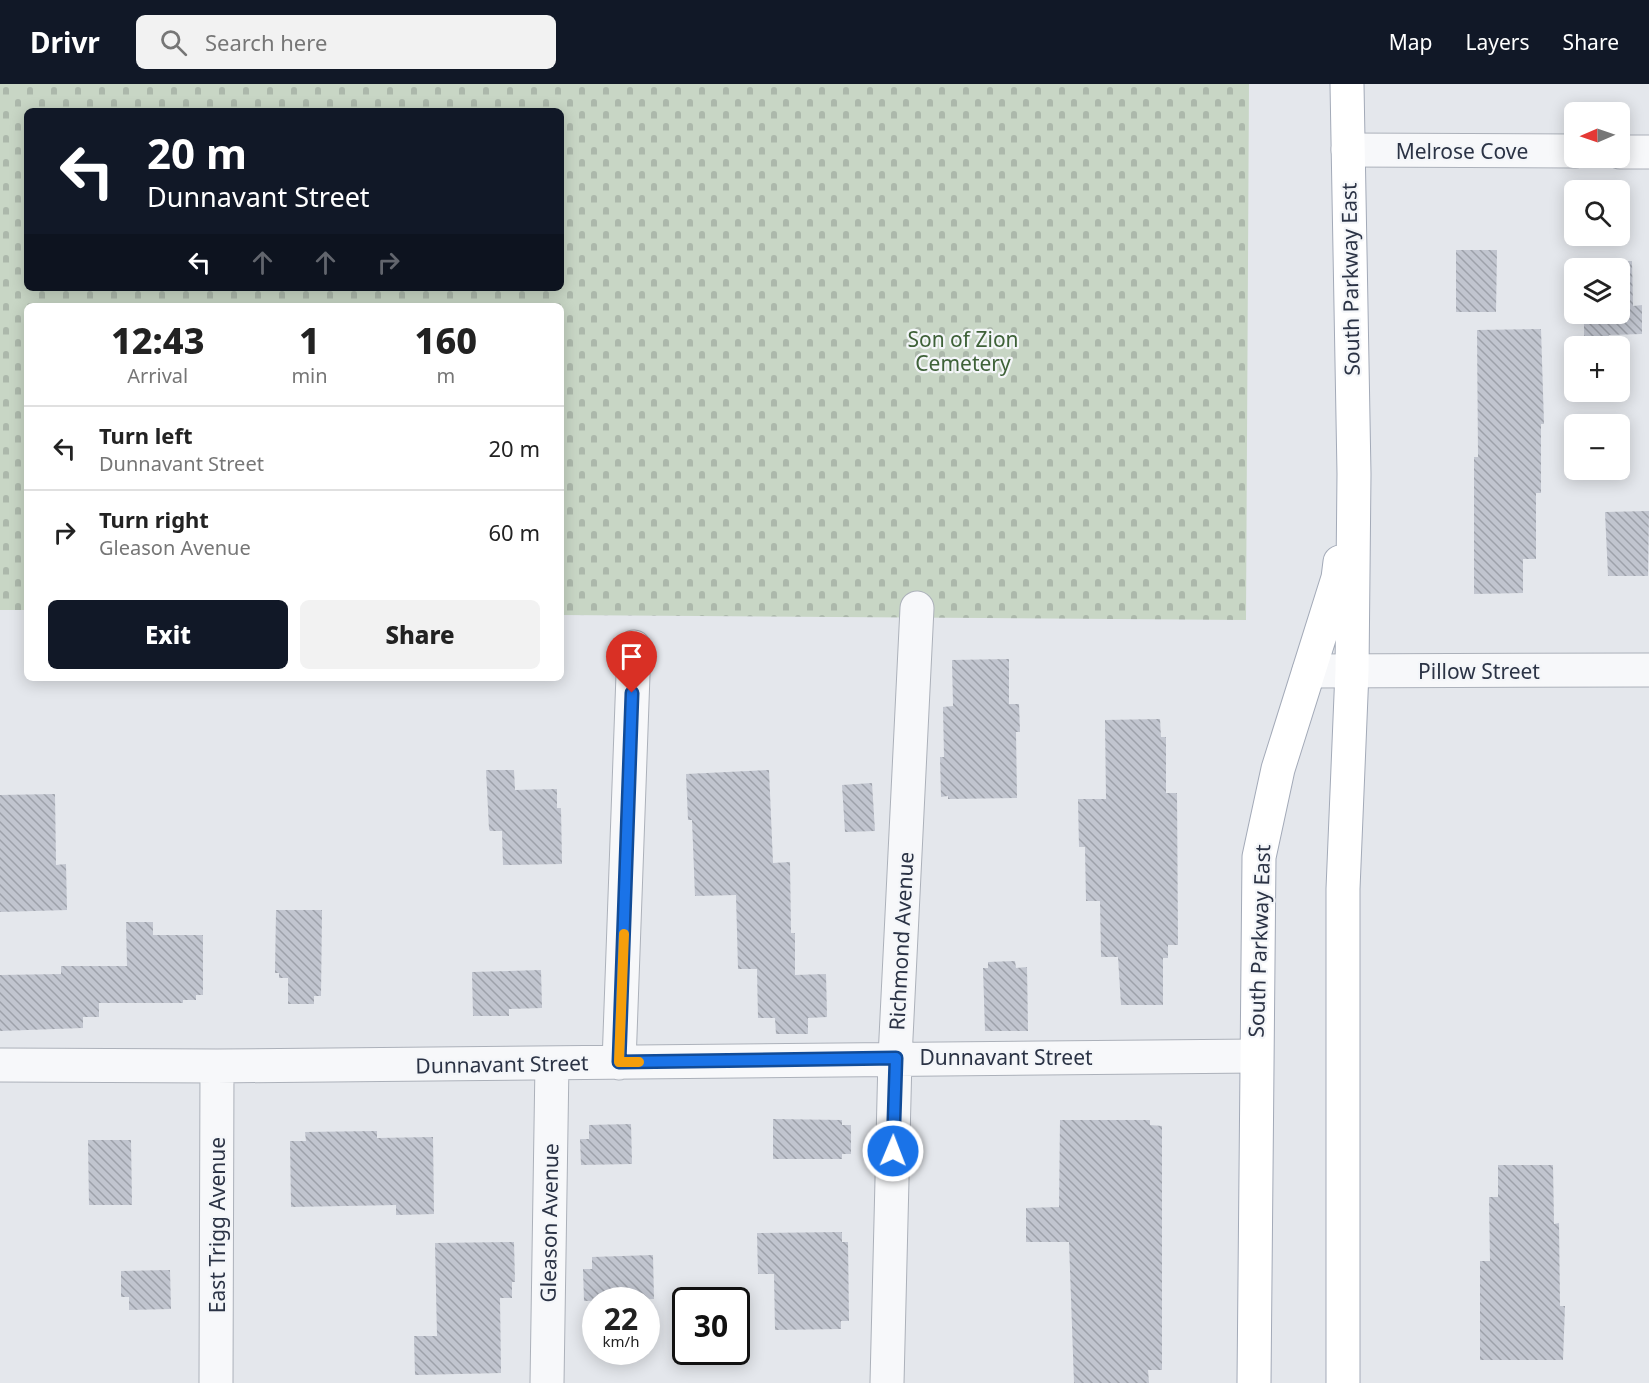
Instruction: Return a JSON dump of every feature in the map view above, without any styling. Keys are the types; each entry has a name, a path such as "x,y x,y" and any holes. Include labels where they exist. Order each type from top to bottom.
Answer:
{"main road":[{"name":"South Parkway East","path":"1343,1383 1343,889 1352,671 1354,474 1347,84"},
{"name":"South Parkway East","path":"1254,1383 1259,857 1278,769 1338,578 1354,474"}],"street":[{"name":"Melrose Cove","path":"1348,150 1564,151"},
{"path":"1630,152 1649,152"},
{"name":"Richmond Avenue","path":"887,1383 896,1058 917,608"},
{"path":"619,1062 634,646"},
{"name":"Pillow Street","path":"1309,671 1649,670"},
{"name":"Dunnavant Street","path":"0,1065 217,1066 1256,1056"},
{"name":"Gleason Avenue","path":"547,1383 552,1063"},
{"name":"East Trigg Avenue","path":"216,1383 217,1066"}],"green space":[{"name":"Son of Zion Cemetery","path":"0,84 1249,84 1246,620 564,615 564,303 24,303 24,610 0,610"}],"building":[{"path":"1456,250 1497,250 1496,312 1456,312"},
{"path":"1630,261 1632,261 1633,306 1642,305 1642,334 1584,336 1584,324 1630,324"},
{"path":"1541,329 1544,424 1541,424 1541,493 1536,493 1536,559 1523,559 1523,593 1474,594 1474,457 1478,457 1477,330"},
{"path":"1649,511 1648,576 1608,576 1605,512"},
{"path":"1009,659 1009,704 1019,704 1020,732 1016,732 1017,798 948,799 948,796 941,797 940,757 944,757 943,707 953,706 952,660"},
{"path":"1160,719 1161,737 1166,737 1166,793 1177,793 1178,945 1168,945 1168,958 1163,958 1163,1005 1121,1005 1118,957 1101,957 1100,901 1086,901 1085,847 1079,847 1078,799 1106,799 1105,720"},
{"path":"486,770 514,770 515,790 557,789 557,808 561,808 562,864 503,865 502,831 490,831 489,829"},
{"path":"769,770 773,863 790,862 791,933 795,933 795,975 826,974 827,1017 808,1018 808,1034 776,1034 775,1018 758,1018 757,969 738,969 736,895 695,896 692,820 688,820 686,774"},
{"path":"872,783 875,831 845,832 842,785"},
{"path":"55,794 56,865 66,864 67,910 0,912 0,795"},
{"path":"276,910 322,910 321,996 314,996 314,1004 288,1004 288,978 279,978 279,973 275,973"},
{"path":"126,922 153,922 153,935 203,935 203,995 196,995 196,1000 183,1000 183,1003 99,1003 99,1017 83,1017 83,1028 0,1031 0,975 61,974 61,966 127,966"},
{"path":"1015,961 1016,968 1027,967 1028,1031 985,1031 983,968 988,968 988,962"},
{"path":"541,970 542,1008 509,1009 509,1016 473,1016 472,972"},
{"path":"773,1119 842,1120 842,1125 851,1125 851,1154 842,1154 842,1159 773,1159"},
{"path":"1060,1120 1150,1120 1150,1125 1162,1126 1162,1370 1148,1370 1149,1383 1074,1383 1069,1242 1026,1242 1026,1208 1059,1207"},
{"path":"631,1124 632,1164 581,1165 580,1139 589,1139 589,1125"},
{"path":"377,1131 377,1138 433,1137 434,1214 396,1215 396,1205 291,1207 290,1141 306,1141 305,1132"},
{"path":"88,1140 131,1140 132,1205 89,1205"},
{"path":"1498,1165 1553,1165 1554,1224 1559,1223 1560,1306 1565,1306 1563,1360 1480,1360 1480,1261 1490,1261 1489,1197 1498,1197"},
{"path":"842,1232 842,1242 848,1242 849,1321 841,1321 841,1329 775,1330 774,1274 758,1274 757,1233"},
{"path":"514,1242 515,1282 512,1282 512,1298 500,1298 501,1373 415,1375 414,1336 437,1336 435,1243"},
{"path":"653,1255 654,1287 584,1287 583,1269 592,1269 592,1257"},
{"path":"170,1270 171,1309 129,1310 129,1297 121,1297 121,1271"}],"slow traffic":[{"path":"624,934 619,1062 639,1062"}],"route":[{"path":"632,693 619,1062 896,1058 893,1151"}]}
